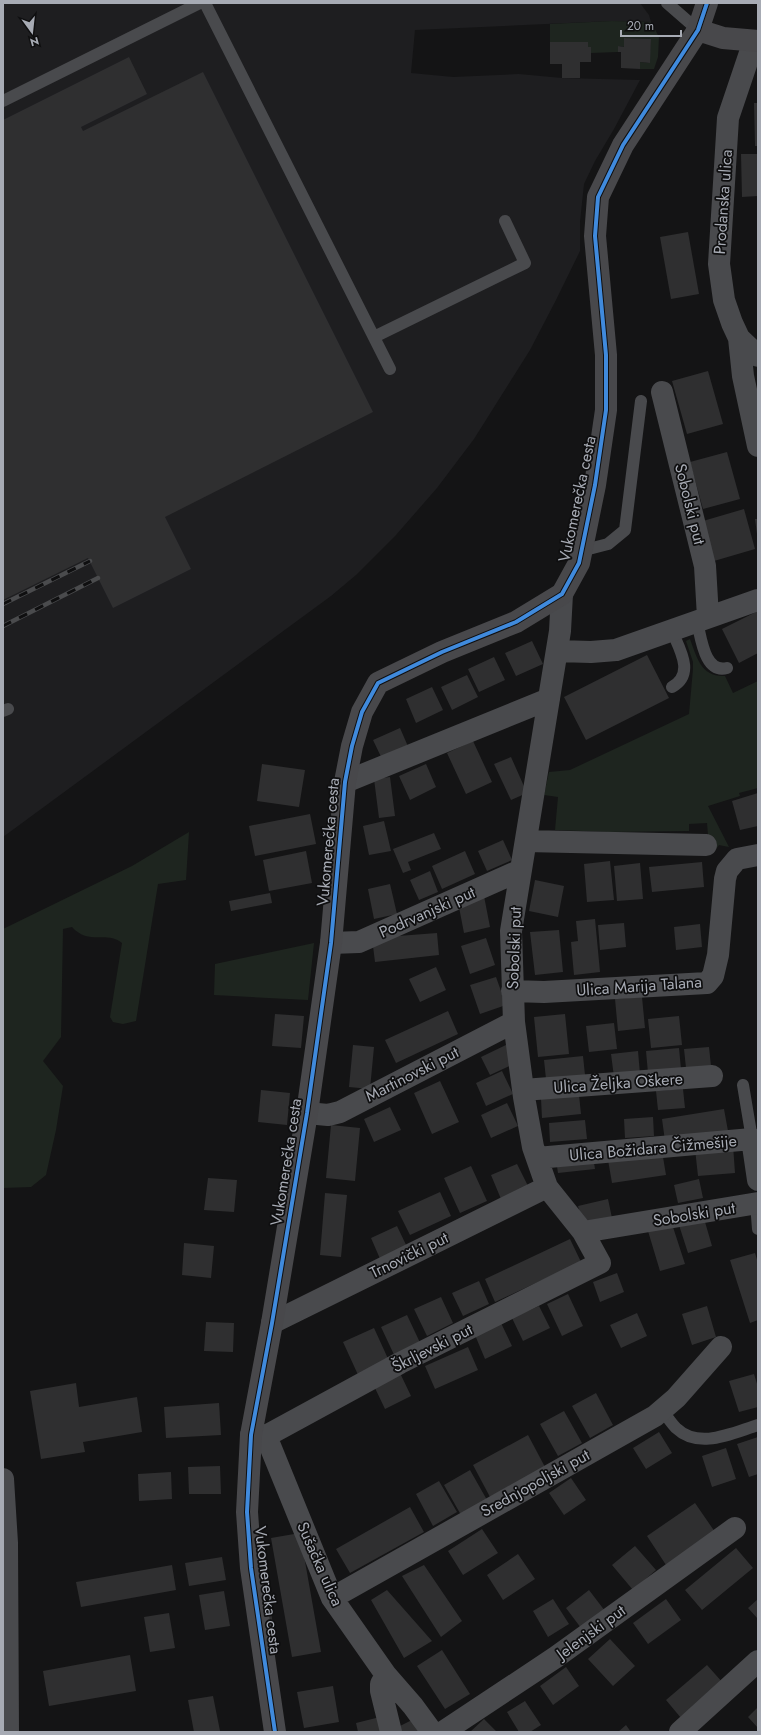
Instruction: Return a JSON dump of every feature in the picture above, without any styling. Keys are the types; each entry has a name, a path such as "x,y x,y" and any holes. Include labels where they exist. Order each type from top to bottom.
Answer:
{"street":[{"name":"Vukomerečka cesta","path":"275,1732 251,1568 247,1512 272,1323 307,1113 331,943 345,782 352,746 362,712 378,683 442,652 516,622 562,594 579,563 595,485 606,410 606,355 595,236 598,197 623,145 698,30 707,3"},
{"path":"698,30 723,38 756,41"},
{"name":"Prodanska ulica","path":"756,41 728,118 719,264 724,300 732,323 739,338 758,356"},
{"path":"739,338 743,376 758,446"},
{"name":"Sobolski put","path":"662,392 705,566 703,619"},
{"name":"Sobolski put","path":"562,594 557,651 511,931 512,991 514,1022 523,1090 537,1158 547,1187 583,1232 600,1262"},
{"path":"557,651 591,652 616,650 758,600"},
{"path":"345,782 548,700"},
{"path":"526,841 706,845"},
{"name":"Ulica Marija Talana","path":"512,991 544,992 707,983 713,976 718,955 727,871 748,857"},
{"name":"Podrvanjski put","path":"331,943 359,942 520,870"},
{"name":"Martinovski put","path":"307,1113 328,1115 340,1112 514,1022"},
{"name":"Ulica Željka Oškere","path":"523,1090 712,1076"},
{"name":"Ulica Božidara Čižmešije","path":"537,1158 752,1139 758,1180"},
{"name":"Trnovički put","path":"272,1323 547,1187"},
{"name":"Sobolski put","path":"583,1232 757,1201"},
{"name":"Škrljevski put","path":"258,1435 600,1262"},
{"name":"Srednjopoljski put","path":"332,1598 662,1411 676,1398 721,1347"},
{"name":"Sušačka ulica","path":"258,1435 332,1598 386,1676 413,1706 432,1732"},
{"path":"3,1479 7,1543 5,1588 8,1732"},
{"name":"Jelenjski put","path":"443,1732 556,1657 736,1528"},
{"path":"680,1732 758,1661"},
{"path":"386,1676 381,1684 381,1692 391,1732"}],"lane":[{"path":"3,101 200,3"},
{"path":"205,3 390,369"},
{"path":"667,3 698,30"},
{"path":"374,338 525,263 505,221"},
{"path":"582,551 608,544 625,530 641,401"},
{"path":"703,619 708,660 719,668 727,668"},
{"path":"672,631 684,661 685,670 681,680 672,687"},
{"path":"743,1085 752,1139"},
{"path":"757,1201 758,1229"},
{"path":"662,1411 676,1428 688,1436 701,1440 758,1425"}],"shaded area":[{"path":"3,3 640,3 649,15 651,22 612,21 415,30 411,73 453,77 519,74 562,78 640,80 595,161 584,184 580,222 580,251 556,300 530,350 474,439 437,488 396,535 356,575 331,596 3,837"},
{"path":"612,21 651,22 659,37 658,57 654,69 640,69 640,62 649,63 651,39 624,38 624,47 618,46 618,52 591,53 591,47 588,47 588,42 550,42 550,24"},
{"path":"690,639 701,665 710,673 725,676 733,693 758,681 758,788 739,793 740,796 708,806 729,847 719,845 716,849 714,847 709,848 707,823 689,824 689,831 609,832 555,830 558,797 544,795 549,772 570,770 689,714 693,662 686,641"},
{"path":"189,832 186,880 158,884 136,1021 123,1024 113,1022 110,1017 122,943 116,939 85,936 78,933 72,927 63,929 61,1037 43,1061 63,1086 56,1130 46,1175 31,1187 3,1188 3,929 132,866"},
{"path":"314,943 308,1000 214,995 215,964"}],"building":[{"path":"624,38 651,39 650,63 640,62 640,69 621,68 621,52 618,52 618,46 624,47"},
{"path":"550,42 588,42 588,47 591,47 591,62 580,62 580,78 562,78 562,64 550,64"},
{"path":"129,57 147,94 81,127 83,131 203,72 373,412 165,517 191,569 113,608 88,558 3,600 3,120"},
{"path":"754,103 758,103 758,146 755,146"},
{"path":"741,154 758,154 758,196 742,197"},
{"path":"688,232 699,294 671,299 660,237"},
{"path":"708,371 723,424 687,434 672,381"},
{"path":"727,452 740,499 703,509 690,462"},
{"path":"744,509 755,549 714,561 703,521"},
{"path":"755,519 758,519 758,534 757,534"},
{"path":"758,611 758,653 739,663 722,629"},
{"path":"532,641 543,664 516,676 505,653"},
{"path":"647,655 669,698 586,740 564,697"},
{"path":"494,657 505,680 479,692 468,669"},
{"path":"467,675 478,697 452,710 441,687"},
{"path":"432,687 443,710 416,723 406,699"},
{"path":"400,728 410,751 384,763 373,740"},
{"path":"473,741 492,782 466,794 447,753"},
{"path":"511,757 527,793 511,800 494,764"},
{"path":"262,764 305,770 299,807 257,801"},
{"path":"426,764 436,787 410,800 399,776"},
{"path":"390,777 395,816 379,818 374,779"},
{"path":"758,793 758,826 740,830 732,801"},
{"path":"310,814 316,844 255,856 249,826"},
{"path":"384,821 391,851 369,855 363,826"},
{"path":"434,833 441,849 408,862 411,870 403,873 393,849"},
{"path":"503,840 512,860 487,871 478,851"},
{"path":"306,851 312,883 269,891 263,860"},
{"path":"465,851 475,874 442,889 432,866"},
{"path":"610,861 614,900 587,902 584,864"},
{"path":"702,862 704,887 652,892 649,867"},
{"path":"640,863 643,899 617,901 614,866"},
{"path":"430,871 438,892 419,900 410,880"},
{"path":"535,880 564,886 558,917 529,911"},
{"path":"390,884 397,914 374,919 368,889"},
{"path":"270,893 272,903 231,911 229,901"},
{"path":"484,896 490,927 464,933 458,902"},
{"path":"595,919 600,972 574,975 571,942 578,941 576,921"},
{"path":"624,923 626,947 600,950 598,925"},
{"path":"700,924 702,947 676,950 674,927"},
{"path":"559,930 563,972 535,975 530,932"},
{"path":"437,933 439,955 375,962 372,938"},
{"path":"486,938 495,965 470,974 461,946"},
{"path":"436,967 446,990 420,1002 409,979"},
{"path":"496,977 506,1005 480,1014 470,985"},
{"path":"642,997 645,1028 618,1031 615,999"},
{"path":"448,1011 458,1034 396,1063 385,1040"},
{"path":"275,1014 304,1016 301,1048 272,1046"},
{"path":"565,1014 569,1054 538,1057 534,1017"},
{"path":"679,1016 682,1045 651,1048 648,1019"},
{"path":"614,1023 617,1049 589,1052 586,1026"},
{"path":"508,1044 516,1063 490,1075 481,1057"},
{"path":"353,1045 374,1047 370,1089 349,1087"},
{"path":"709,1047 711,1066 686,1068 684,1049"},
{"path":"679,1048 681,1069 648,1073 646,1051"},
{"path":"638,1051 640,1074 614,1077 611,1054"},
{"path":"583,1056 585,1075 546,1079 544,1060"},
{"path":"502,1071 513,1094 486,1106 476,1083"},
{"path":"440,1081 459,1122 432,1134 414,1093"},
{"path":"683,1089 685,1108 658,1110 656,1091"},
{"path":"261,1090 290,1093 287,1125 258,1122"},
{"path":"579,1095 581,1114 542,1118 541,1099"},
{"path":"507,1103 518,1126 491,1138 481,1115"},
{"path":"390,1107 401,1130 374,1142 364,1119"},
{"path":"724,1109 728,1131 665,1141 662,1119"},
{"path":"653,1117 654,1136 625,1138 624,1119"},
{"path":"585,1120 587,1139 550,1142 549,1123"},
{"path":"331,1125 360,1128 355,1181 326,1178"},
{"path":"733,1145 735,1173 698,1176 695,1149"},
{"path":"662,1151 666,1175 612,1183 608,1160"},
{"path":"593,1156 595,1169 558,1173 556,1160"},
{"path":"517,1164 528,1186 501,1199 491,1175"},
{"path":"471,1166 487,1201 460,1213 444,1178"},
{"path":"208,1178 237,1180 234,1212 204,1210"},
{"path":"699,1179 703,1198 678,1203 674,1185"},
{"path":"440,1192 451,1216 410,1235 398,1211"},
{"path":"325,1193 347,1195 341,1257 320,1255"},
{"path":"608,1199 612,1218 583,1225 578,1206"},
{"path":"703,1215 712,1246 688,1253 678,1222"},
{"path":"672,1224 685,1264 660,1271 648,1231"},
{"path":"397,1226 408,1249 381,1261 371,1238"},
{"path":"570,1239 581,1262 495,1302 485,1279"},
{"path":"184,1243 214,1246 211,1278 182,1275"},
{"path":"755,1253 758,1263 758,1320 750,1323 730,1260"},
{"path":"617,1273 624,1292 600,1302 593,1282"},
{"path":"479,1281 489,1304 463,1316 452,1293"},
{"path":"568,1294 583,1326 562,1336 547,1304"},
{"path":"441,1297 453,1323 427,1336 414,1309"},
{"path":"539,1306 550,1328 523,1341 512,1318"},
{"path":"707,1306 716,1337 692,1345 682,1314"},
{"path":"637,1313 647,1336 621,1348 610,1325"},
{"path":"407,1315 423,1349 397,1361 381,1327"},
{"path":"206,1322 234,1323 233,1352 204,1351"},
{"path":"501,1323 512,1346 485,1359 475,1335"},
{"path":"374,1328 390,1363 359,1377 343,1342"},
{"path":"468,1347 478,1370 435,1389 425,1366"},
{"path":"400,1373 411,1396 385,1409 374,1386"},
{"path":"754,1374 758,1387 758,1407 739,1412 729,1381"},
{"path":"76,1383 79,1407 137,1397 142,1432 83,1442 85,1452 41,1459 30,1391"},
{"path":"596,1393 613,1425 590,1438 572,1406"},
{"path":"219,1403 221,1435 166,1438 164,1407"},
{"path":"564,1411 582,1443 558,1456 540,1424"},
{"path":"659,1432 672,1453 646,1469 633,1448"},
{"path":"528,1435 545,1467 490,1497 473,1465"},
{"path":"758,1437 758,1474 749,1477 737,1444"},
{"path":"726,1448 736,1479 712,1487 702,1456"},
{"path":"220,1466 221,1494 189,1494 188,1467"},
{"path":"470,1470 487,1500 461,1515 444,1485"},
{"path":"171,1472 172,1499 139,1501 138,1474"},
{"path":"571,1478 586,1500 564,1515 549,1493"},
{"path":"439,1481 457,1512 433,1526 416,1494"},
{"path":"695,1503 715,1532 666,1565 647,1536"},
{"path":"410,1507 424,1532 350,1573 336,1549"},
{"path":"482,1529 498,1553 463,1575 448,1551"},
{"path":"300,1533 321,1652 292,1657 271,1538"},
{"path":"635,1546 656,1570 633,1590 612,1565"},
{"path":"736,1548 753,1568 702,1610 685,1590"},
{"path":"518,1554 535,1579 503,1600 487,1575"},
{"path":"222,1557 226,1580 189,1586 185,1563"},
{"path":"172,1565 176,1590 81,1607 76,1582"},
{"path":"424,1565 462,1621 441,1637 402,1576"},
{"path":"387,1590 432,1641 404,1658 371,1600"},
{"path":"589,1590 605,1611 581,1628 566,1608"},
{"path":"224,1591 230,1626 205,1630 199,1595"},
{"path":"553,1599 569,1624 548,1637 533,1611"},
{"path":"666,1599 681,1620 648,1644 633,1623"},
{"path":"758,1599 758,1619 748,1608"},
{"path":"267,1611 271,1611 273,1625 270,1626"},
{"path":"169,1613 175,1648 150,1652 144,1617"},
{"path":"610,1639 635,1666 613,1686 588,1659"},
{"path":"442,1650 470,1694 445,1709 417,1666"},
{"path":"130,1655 136,1691 49,1706 43,1671"},
{"path":"707,1665 723,1683 681,1718 666,1700"},
{"path":"566,1667 579,1686 553,1705 540,1686"},
{"path":"333,1686 339,1722 304,1728 297,1692"},
{"path":"213,1696 220,1731 194,1732 188,1700"},
{"path":"525,1701 541,1725 530,1732 519,1732 507,1712"},
{"path":"758,1707 758,1728 748,1717"},
{"path":"380,1717 384,1732 358,1732 356,1723"},
{"path":"416,1718 422,1732 396,1732 394,1729"},
{"path":"484,1719 497,1732 470,1732"},
{"path":"626,1725 631,1732 618,1732"}],"railway":[{"path":"3,604 90,561"},
{"path":"3,626 98,578"}],"cycle path":[{"path":"275,1732 251,1568 247,1512 251,1435 272,1323 307,1113 331,943 345,782 352,746 362,712 378,683 442,652 516,622 562,594 579,563 595,485 606,410 606,355 595,236 598,197 623,145 698,30 707,3"}]}
